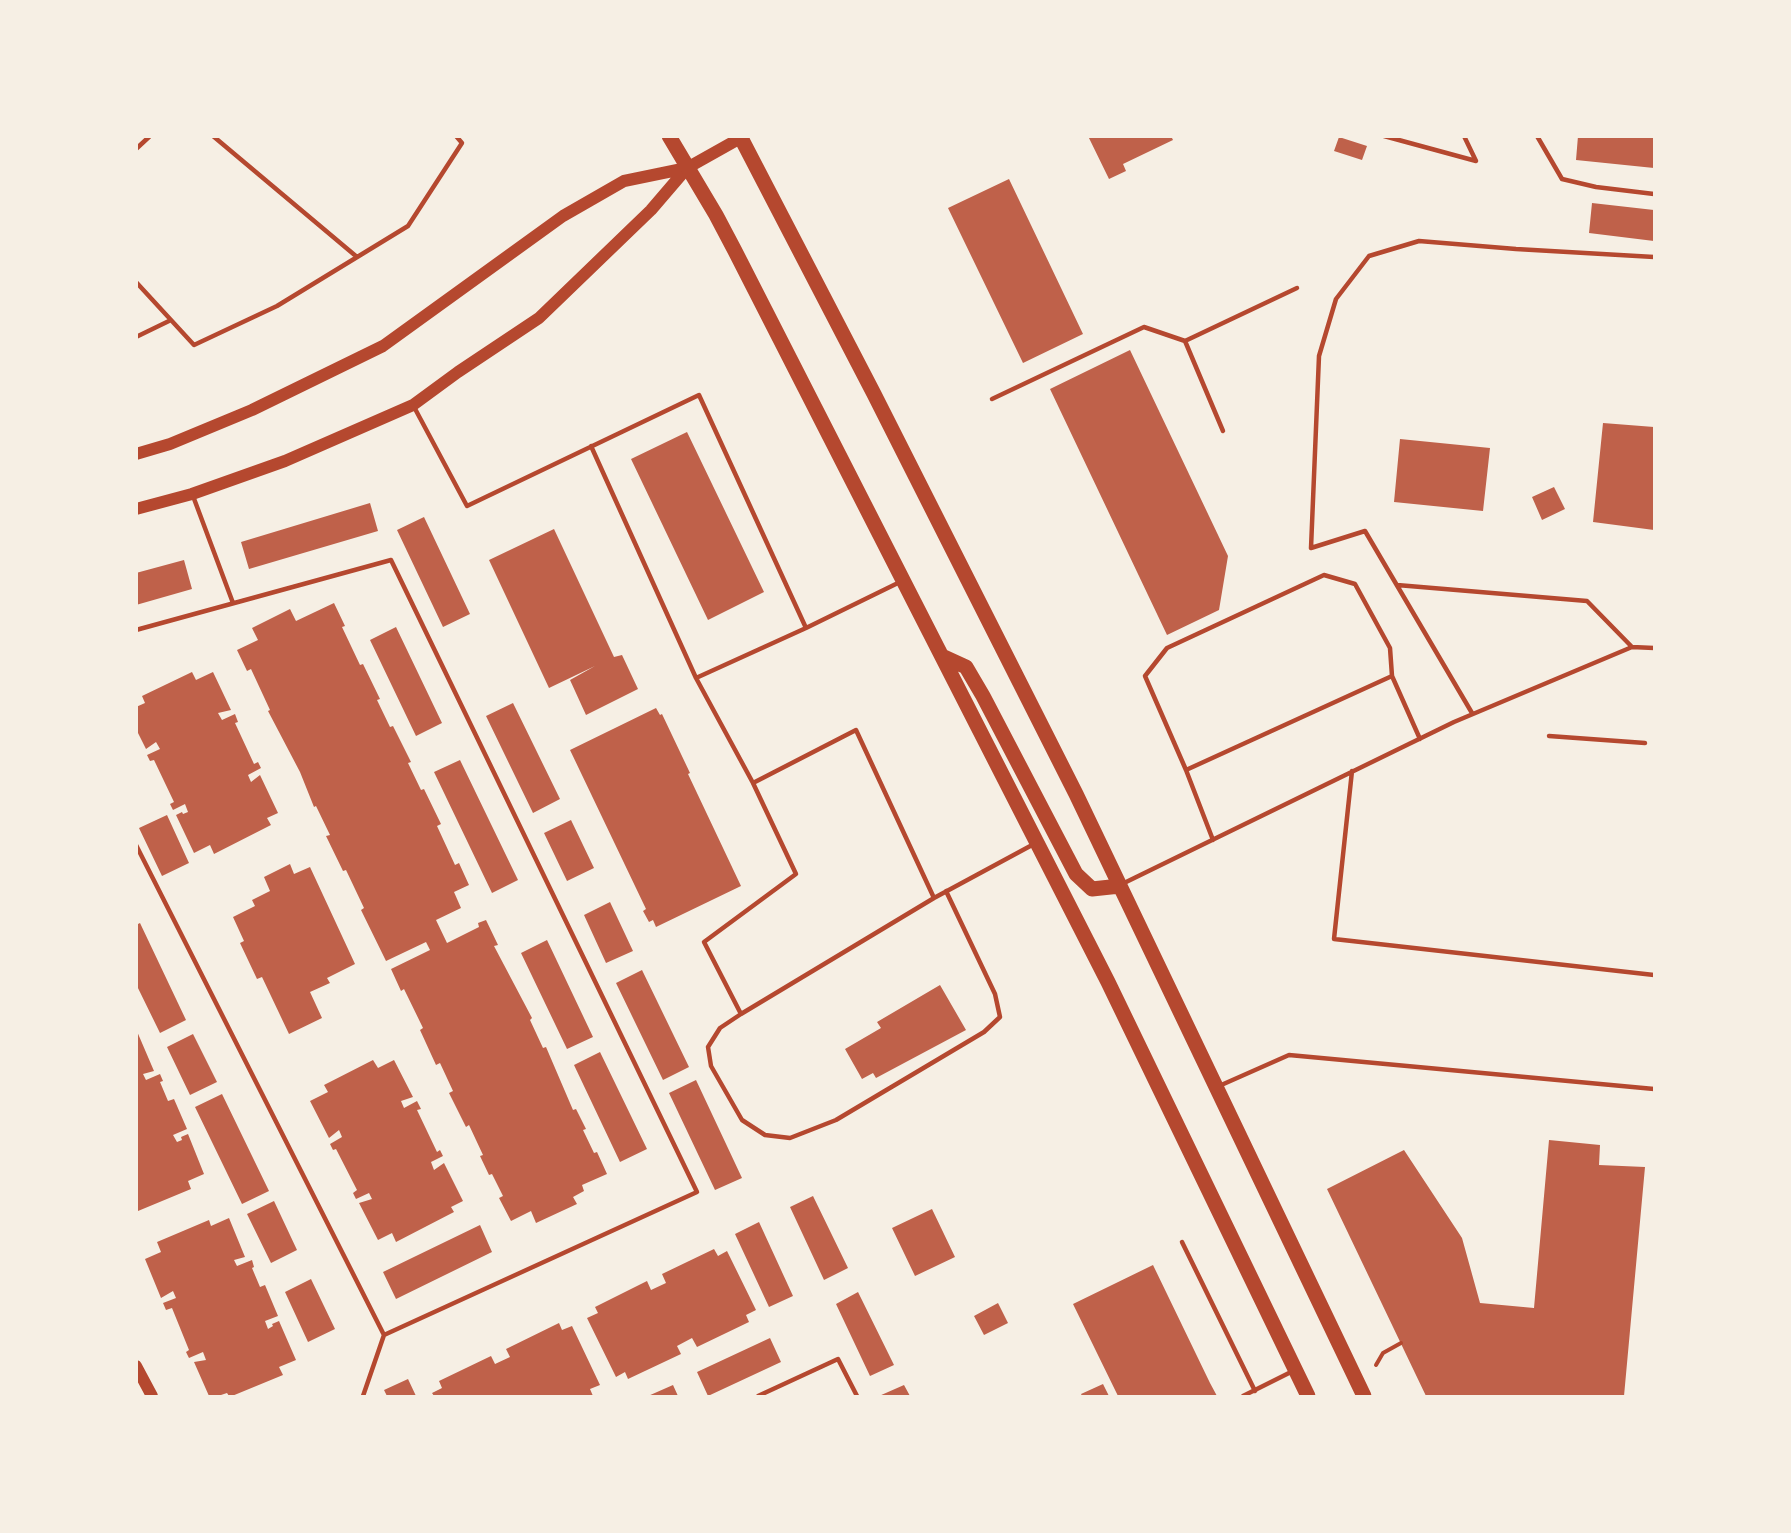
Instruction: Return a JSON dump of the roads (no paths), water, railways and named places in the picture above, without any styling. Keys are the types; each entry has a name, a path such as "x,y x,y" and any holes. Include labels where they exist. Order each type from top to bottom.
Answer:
{"main road":[{"path":"669,136 731,242 1108,982 1308,1396"},
{"path":"136,454 170,444 252,410 383,346 563,216 624,181 687,168 742,137 1076,795 1364,1396"},
{"path":"136,509 192,494 285,461 413,405 539,318 651,210 687,168"},
{"path":"942,656 966,667 1076,874 1092,889 1119,886"},
{"path":"136,1366 152,1396"}],"lane":[{"path":"136,149 150,136"},
{"path":"213,136 357,257"},
{"path":"136,282 194,345 278,306 408,225 462,143 456,136"},
{"path":"1384,136 1476,161 1464,136"},
{"path":"1537,136 1562,179 1596,188 1654,194"},
{"path":"1472,714 1365,531 1311,548 1319,356 1336,299 1369,256 1419,241 1654,257"},
{"path":"992,399 1144,327 1185,341 1297,288"},
{"path":"136,337 171,320"},
{"path":"1185,341 1223,431"},
{"path":"413,405 467,506 699,395 806,628"},
{"path":"591,446 696,678 753,783 796,874 704,942 741,1014"},
{"path":"192,494 232,603"},
{"path":"136,630 391,560 697,1192 384,1335"},
{"path":"1213,840 1186,770 1145,676 1167,648 1324,575 1355,584 1390,648 1392,676 1420,739"},
{"path":"696,678 806,628 903,580"},
{"path":"1397,585 1587,601 1632,647"},
{"path":"1119,886 1472,714 1632,647 1654,648"},
{"path":"1186,770 1392,676"},
{"path":"753,783 856,730 934,898"},
{"path":"1549,736 1645,743"},
{"path":"1352,771 1334,939 1654,975"},
{"path":"946,891 995,994 1000,1017 984,1032 836,1120 790,1138 765,1135 742,1120 711,1066 708,1047 720,1028 934,898 946,891 1037,843"},
{"path":"136,845 384,1335 363,1396"},
{"path":"1216,1087 1290,1055 1654,1089"},
{"path":"1182,1242 1255,1391"},
{"path":"758,1396 838,1359 857,1396"},
{"path":"1243,1396 1296,1370"}]}
